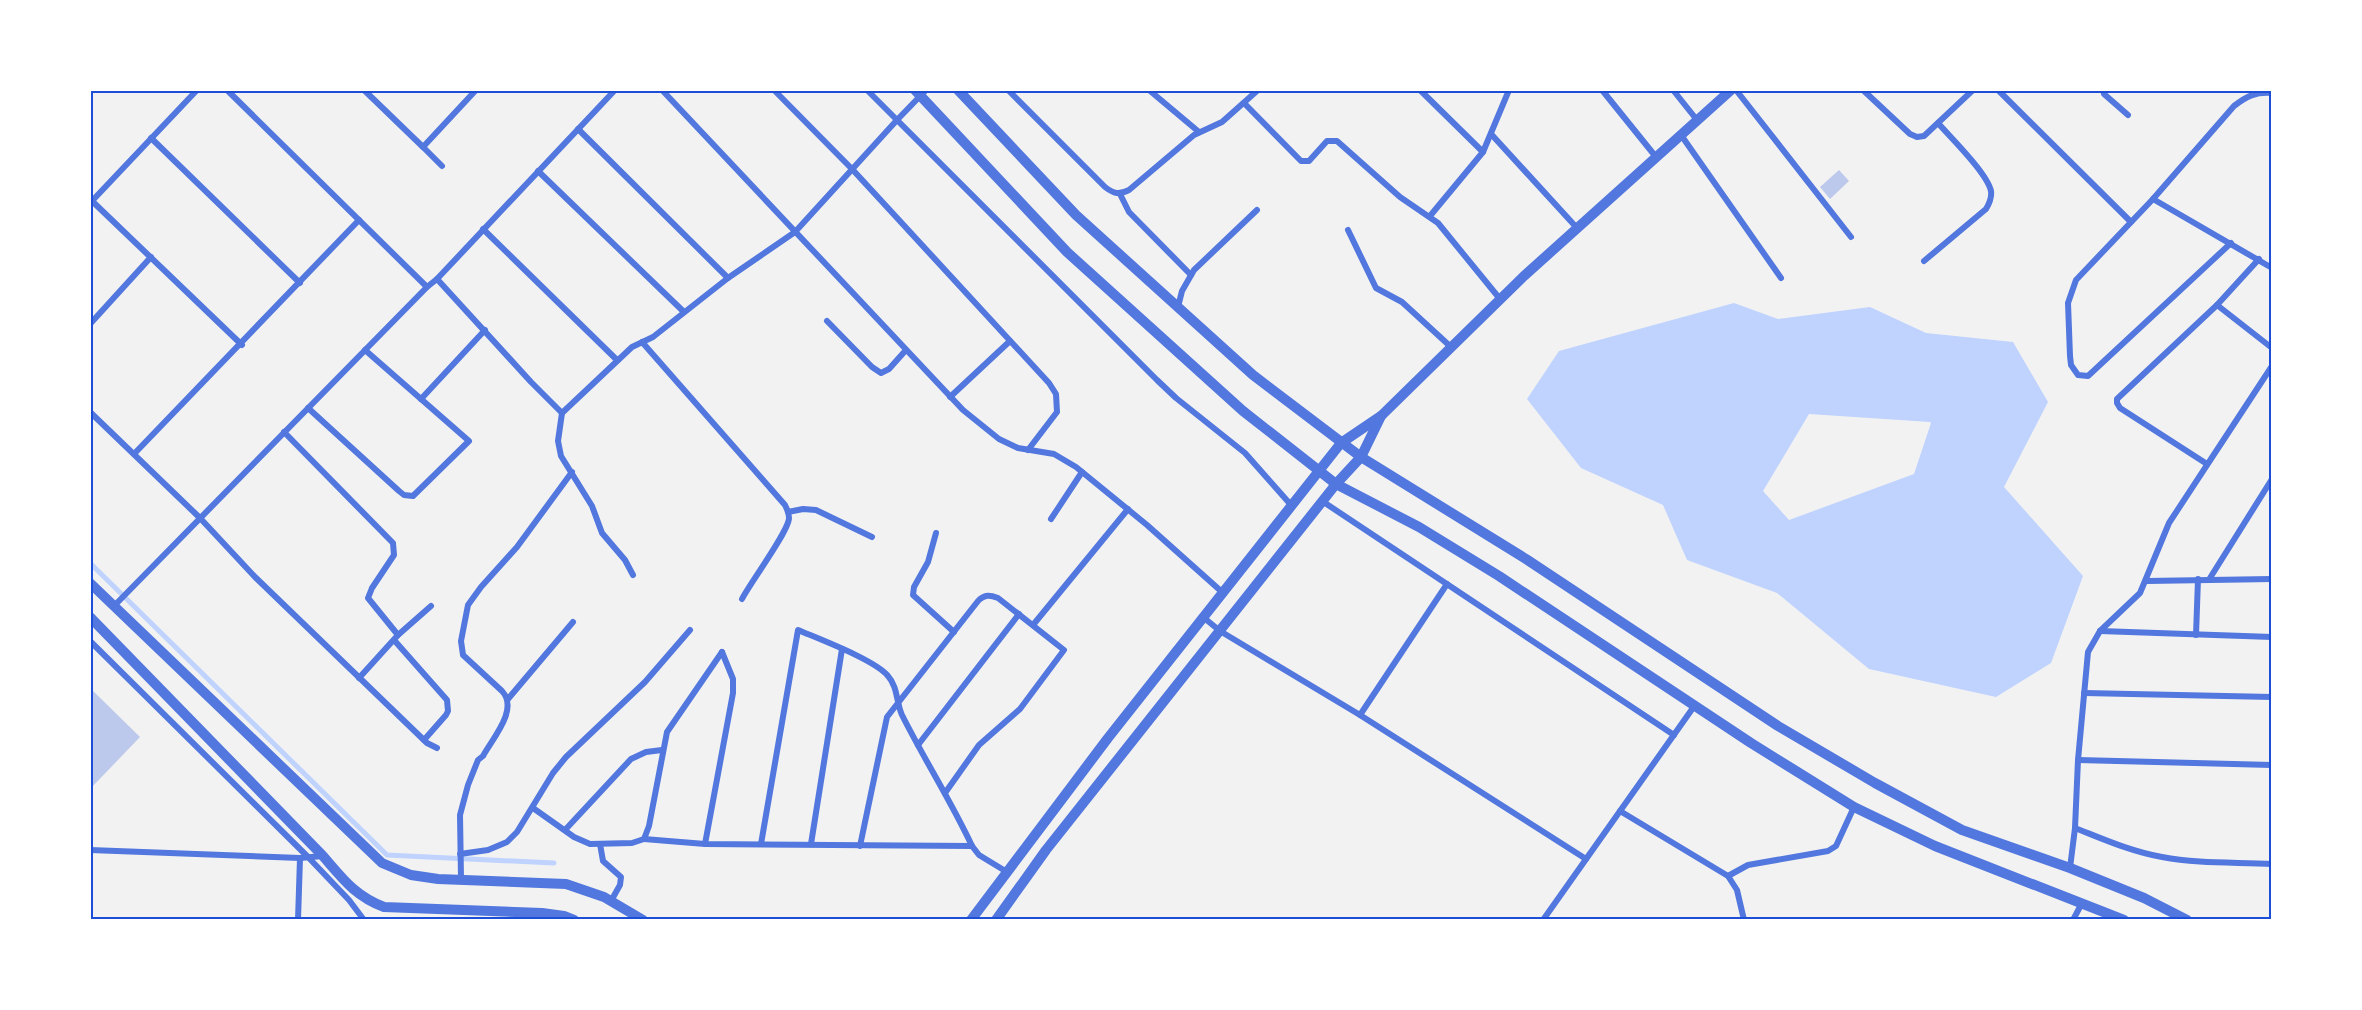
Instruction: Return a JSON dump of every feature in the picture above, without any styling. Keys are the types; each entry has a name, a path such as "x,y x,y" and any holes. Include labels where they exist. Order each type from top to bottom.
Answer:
{"street":[{"path":"197,90 91,202 242,345"},
{"path":"227,90 427,287"},
{"path":"365,90 442,166"},
{"path":"423,147 476,90"},
{"path":"114,606 437,279 615,90"},
{"path":"662,90 963,411 999,439 1028,450 1054,454 1082,472 1128,509 1222,592"},
{"path":"774,90 852,169 1049,383 1058,402 1058,412 1028,450"},
{"path":"867,90 1163,386 1245,453 1291,505"},
{"path":"958,90 1077,215 1178,307 1253,375 1361,457 1526,559 1778,726 1875,783 1962,830 2070,868 2144,898 2187,920"},
{"path":"1008,90 1105,187 1112,193 1120,194 1129,190 1199,132 1222,122 1258,90"},
{"path":"1149,90 1199,132"},
{"path":"1420,90 1483,152"},
{"path":"1430,216 1483,152 1509,90"},
{"path":"1602,90 1656,157"},
{"path":"1673,90 1697,120"},
{"path":"971,920 1108,738 1341,442 1381,416 1500,299 1731,90"},
{"path":"1736,90 1851,237"},
{"path":"1863,90 1910,134 1917,137 1924,136 1973,90"},
{"path":"1998,90 2131,222"},
{"path":"2103,90 2128,115"},
{"path":"2240,90 2245,97"},
{"path":"633,574 602,533 592,506 559,449 558,435 562,413 632,347 653,337 728,278 795,232 920,92 1067,252 1243,411 1336,484 1439,539 1695,704 1751,743 1854,807 1935,846 2124,920"},
{"path":"2231,243 2088,376 2078,375 2071,365 2068,303 2076,280 2153,199 2234,106 2256,92 2272,93"},
{"path":"1244,103 1297,159 1309,161 1326,141 1337,141 1400,197 1430,216 1452,239 1500,299"},
{"path":"1924,261 1986,209 1991,192 1980,171 1938,123"},
{"path":"578,129 728,278"},
{"path":"1492,135 1577,228"},
{"path":"1681,135 1781,278"},
{"path":"151,138 300,283"},
{"path":"538,171 684,312"},
{"path":"1120,194 1129,212 1191,275"},
{"path":"2153,199 2272,268"},
{"path":"1178,307 1191,275 1257,210"},
{"path":"134,454 242,345 359,220"},
{"path":"483,230 617,360"},
{"path":"1348,230 1376,288 1402,302 1451,347"},
{"path":"90,324 151,258"},
{"path":"2207,464 2120,408 2116,403 2117,399 2217,305 2259,259"},
{"path":"437,279 562,413"},
{"path":"2217,305 2272,348"},
{"path":"827,321 872,368 881,373 889,369 906,350"},
{"path":"421,399 485,330"},
{"path":"950,397 1010,341"},
{"path":"642,342 785,505 788,512 786,529 750,582 742,599"},
{"path":"308,408 399,491 409,496 413,496 469,441 365,350"},
{"path":"2070,868 2088,652 2100,631 2126,609 2140,593 2147,581 2161,538 2169,523 2272,366"},
{"path":"90,412 423,740 437,748"},
{"path":"996,920 1046,850 1322,501 1361,457 1381,416"},
{"path":"284,432 393,543 394,555 368,598 396,638 447,700 446,715 423,740"},
{"path":"508,699 464,656 461,641 468,605 480,587 522,541 572,472"},
{"path":"1051,519 1082,472"},
{"path":"2210,578 2272,479"},
{"path":"1322,501 1674,735"},
{"path":"788,512 803,509 816,510 872,537"},
{"path":"1033,625 1128,509"},
{"path":"936,532 928,562 914,587 913,595 954,632"},
{"path":"2147,581 2210,578 2272,579"},
{"path":"2196,635 2198,579"},
{"path":"90,583 382,863 411,875 566,884 611,901 643,920"},
{"path":"1360,715 1447,584"},
{"path":"860,846 884,723 983,596 998,598 1064,650 1020,709 979,745 945,793"},
{"path":"359,678 430,606"},
{"path":"918,745 1019,614"},
{"path":"90,617 323,856 354,891 368,901 384,908 542,913 574,920"},
{"path":"1203,617 1220,631 1360,715 1586,859"},
{"path":"462,879 459,815 478,760 483,756 505,717 508,699 573,622"},
{"path":"460,854 488,850 507,842 517,832 553,773 566,757 645,682 690,630"},
{"path":"761,844 798,630 842,649 888,675 893,683 897,704 972,846 979,855 1007,872"},
{"path":"2100,631 2272,638"},
{"path":"90,641 308,857 349,900 364,920"},
{"path":"811,844 842,649"},
{"path":"644,839 649,826 662,750 671,725 722,652 733,680 733,693 705,844"},
{"path":"2084,693 2272,697"},
{"path":"1543,920 1695,704"},
{"path":"565,830 632,759 646,752 662,750"},
{"path":"2078,760 2272,765"},
{"path":"1728,876 1738,868 1748,865 1828,851 1836,846 1854,807"},
{"path":"533,808 581,841 600,844 632,843 644,839 705,844 972,846"},
{"path":"1620,811 1728,876 1737,890 1744,920"},
{"path":"2075,828 2132,850 2161,857 2272,864"},
{"path":"600,844 603,861 619,874 622,881 611,901"},
{"path":"90,850 300,858 323,856"},
{"path":"298,920 300,858"},
{"path":"2073,920 2082,903"}],"water":[{"path":"1734,303 1778,319 1870,307 1926,333 2013,342 2048,402 2004,487 2083,576 2051,663 1996,697 1869,669 1777,593 1687,560 1663,505 1581,468 1527,399 1559,351","holes":["1809,414 1930,422 1914,474 1789,520 1763,491"]}],"building":[{"path":"1839,170 1849,181 1830,199 1820,187"},
{"path":"90,688 140,737 90,789"}],"waterway":[{"path":"90,563 387,855 554,863"}]}
